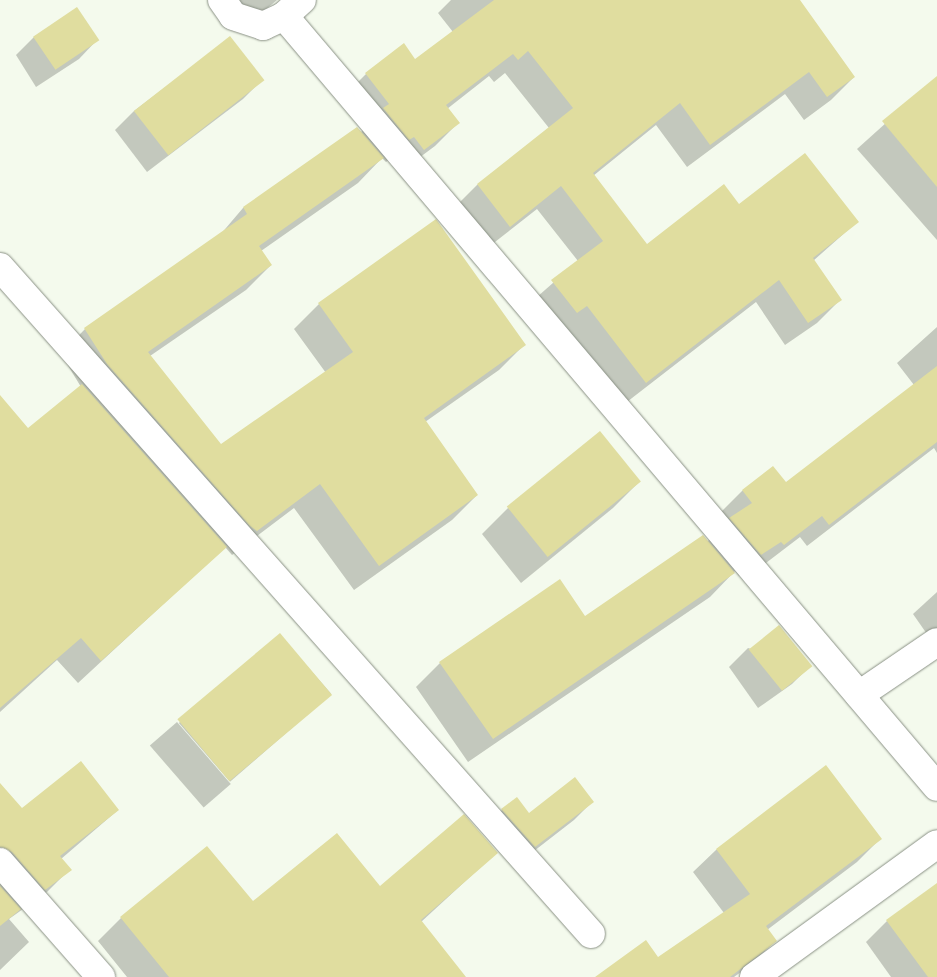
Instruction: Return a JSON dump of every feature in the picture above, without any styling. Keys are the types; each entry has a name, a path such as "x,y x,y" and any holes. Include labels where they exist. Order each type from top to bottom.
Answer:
{"street":[{"path":"222,0 233,16 263,26 293,8 937,787"},
{"path":"0,267 591,934"},
{"path":"859,695 937,642"},
{"path":"754,977 937,844"},
{"path":"0,862 101,977"}],"building":[{"path":"494,0 800,0 855,77 827,97 809,72 710,145 680,103 593,173 647,244 724,184 739,204 805,153 859,222 813,258 842,300 808,323 779,280 646,383 587,306 577,313 551,280 603,241 561,186 510,227 477,184 573,108 528,51 518,60 513,54 446,105 460,123 424,150 414,137 409,140 383,108 389,104 365,73 404,43 415,59"},
{"path":"77,7 99,40 55,70 33,37"},
{"path":"230,36 264,80 168,155 134,111"},
{"path":"937,76 937,187 882,121"},
{"path":"357,127 384,158 259,246 272,265 148,352 221,444 353,352 318,303 436,219 526,345 424,418 478,495 379,566 320,484 257,531 250,526 107,364 84,328 247,214 243,207"},
{"path":"937,366 937,442 829,525 822,516 784,545 781,542 761,555 729,518 752,503 742,490 773,466 786,482"},
{"path":"82,384 227,547 101,661 81,638 0,708 0,395 28,428"},
{"path":"600,431 641,482 548,557 507,507"},
{"path":"703,535 735,573 493,739 439,662 560,579 585,616"},
{"path":"779,625 812,666 782,691 749,650"},
{"path":"280,633 332,695 229,781 177,719"},
{"path":"81,761 119,810 60,856 72,870 45,890 12,852 0,847 0,783 22,808"},
{"path":"826,765 882,839 766,926 777,941 730,977 595,977 646,940 658,957 750,894 716,849"},
{"path":"575,777 594,802 535,847 501,809 517,797 529,813"},
{"path":"464,814 498,853 421,920 466,977 169,977 120,917 207,846 253,901 337,833 380,886"},
{"path":"937,883 937,977 928,977 886,920"},
{"path":"0,886 21,909 0,926"}]}
